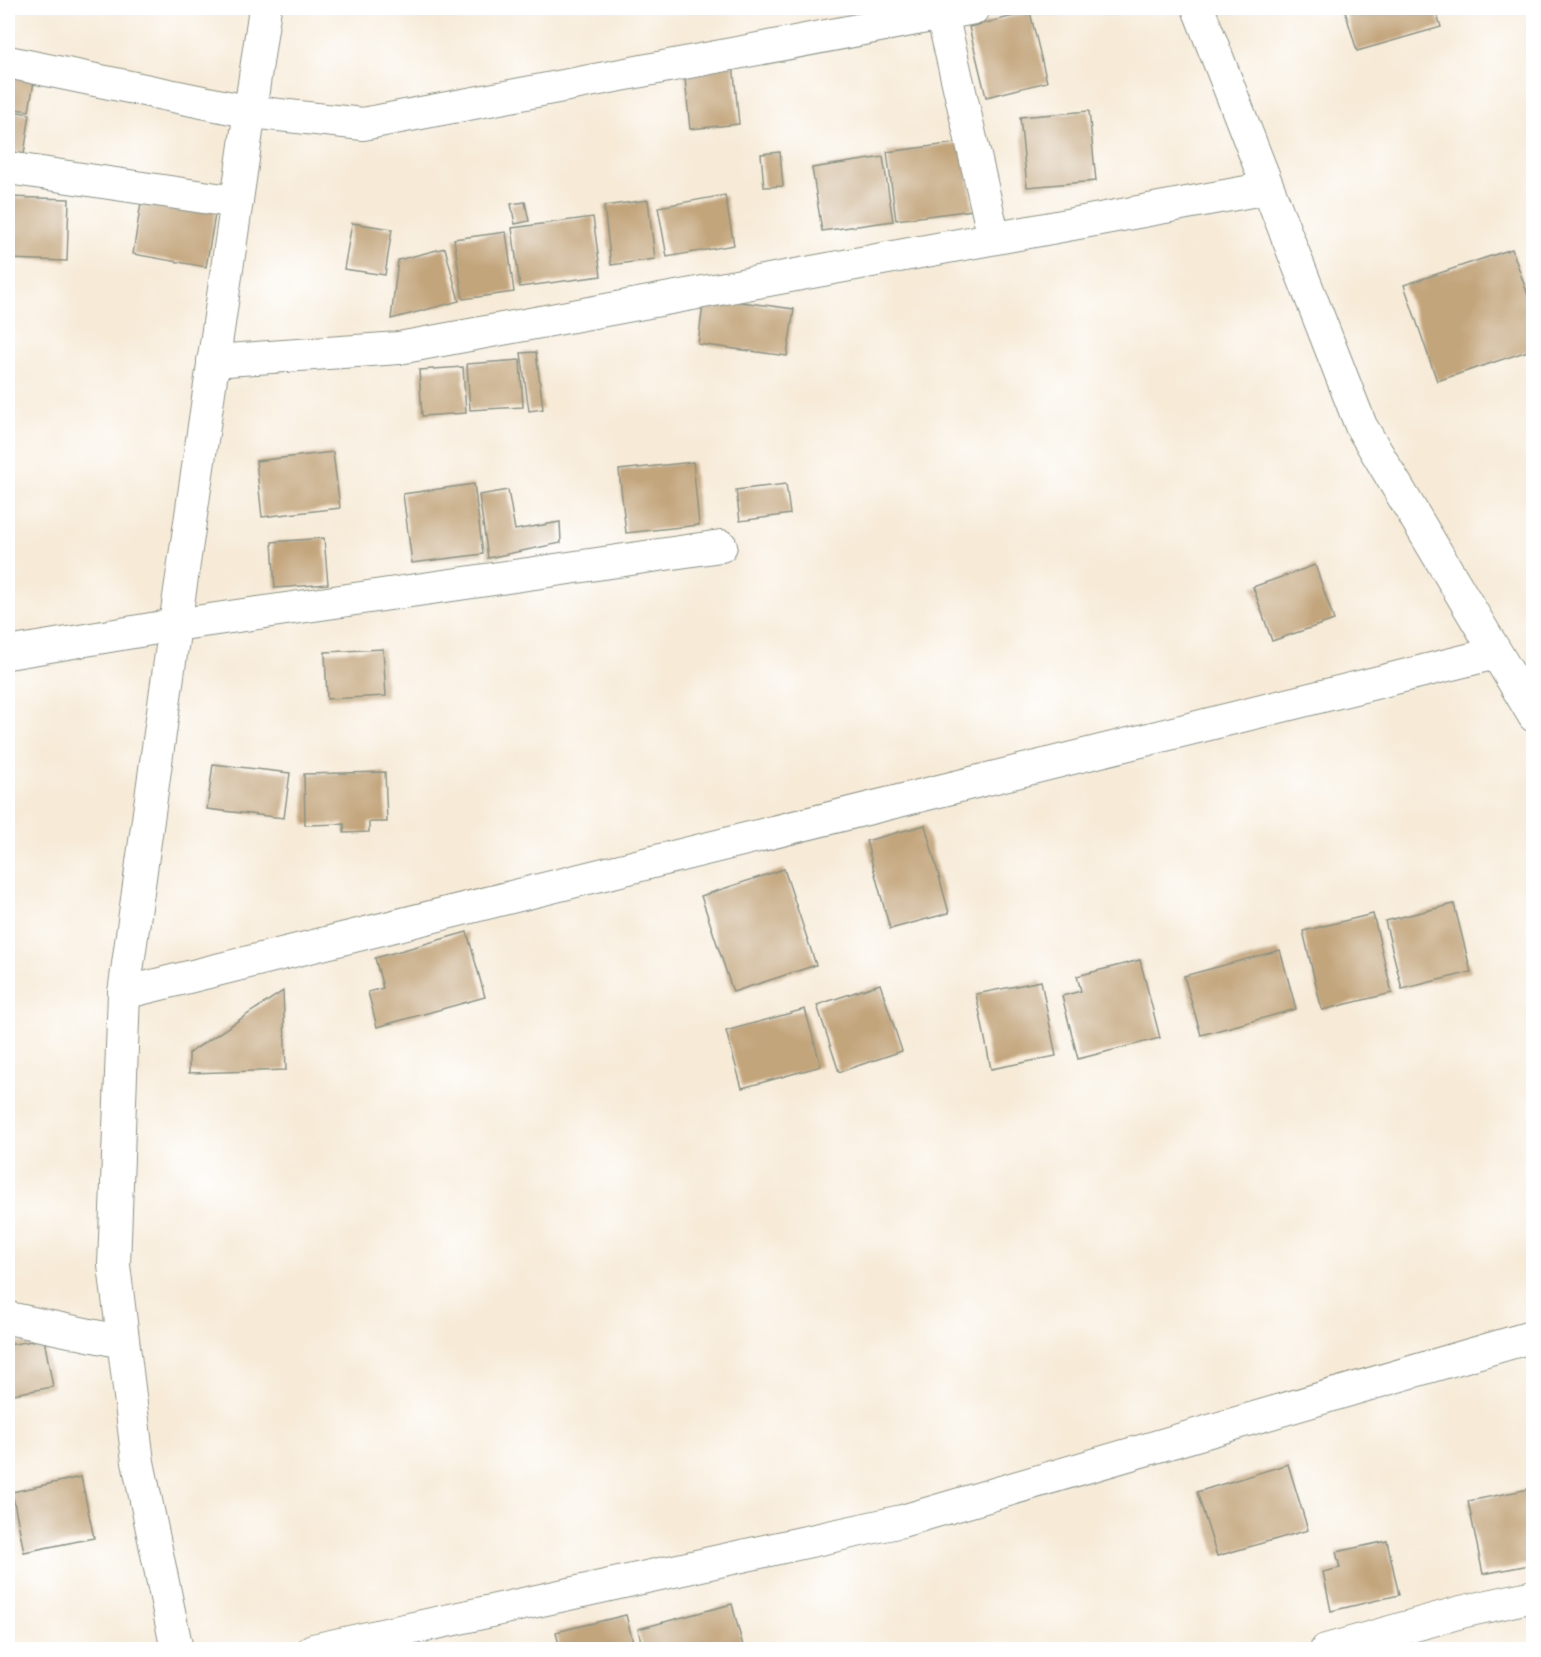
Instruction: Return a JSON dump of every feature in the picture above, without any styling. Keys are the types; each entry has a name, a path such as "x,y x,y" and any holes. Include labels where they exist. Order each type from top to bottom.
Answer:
{"street":[{"path":"177,1650 138,1462 114,1265 124,993 265,8"},
{"path":"8,62 251,112 363,124 974,8"},
{"path":"1198,8 1361,426 1533,716"},
{"path":"942,14 994,238"},
{"path":"8,168 237,202"},
{"path":"213,361 399,348 1268,188"},
{"path":"8,653 175,625 721,546"},
{"path":"124,993 1496,652"},
{"path":"8,1318 123,1342"},
{"path":"312,1650 902,1521 1533,1336"},
{"path":"1326,1650 1461,1612 1533,1596"}],"building":[{"path":"1344,8 1435,8 1441,27 1357,51"},
{"path":"1030,12 1047,82 986,97 969,27"},
{"path":"733,63 739,124 690,129 684,68"},
{"path":"8,66 36,70 29,111 8,108"},
{"path":"8,110 30,114 24,154 8,151"},
{"path":"1089,111 1096,181 1027,187 1020,117"},
{"path":"964,142 973,210 896,220 887,152"},
{"path":"780,152 783,186 764,187 761,154"},
{"path":"883,157 893,221 822,231 812,168"},
{"path":"725,195 734,245 667,257 658,207"},
{"path":"142,196 216,209 206,267 133,254"},
{"path":"8,197 69,199 67,261 8,259"},
{"path":"648,200 655,259 611,265 604,206"},
{"path":"525,202 529,221 515,224 511,204"},
{"path":"593,217 601,276 520,287 512,228"},
{"path":"352,223 392,229 385,275 344,269"},
{"path":"506,232 514,292 463,299 454,239"},
{"path":"445,248 459,301 391,319 398,260"},
{"path":"1512,249 1534,313 1534,349 1437,381 1404,285"},
{"path":"704,297 794,309 787,356 698,344"},
{"path":"536,352 543,409 529,411 521,353"},
{"path":"520,360 523,407 470,410 467,364"},
{"path":"463,367 466,413 422,416 419,370"},
{"path":"333,452 340,508 262,517 256,461"},
{"path":"693,462 699,525 626,533 619,470"},
{"path":"474,484 483,554 412,563 403,494"},
{"path":"786,484 790,514 740,521 736,490"},
{"path":"508,490 515,530 560,522 561,543 488,558 479,495"},
{"path":"324,538 328,584 275,588 272,542"},
{"path":"1315,565 1334,620 1272,641 1253,587"},
{"path":"383,649 386,696 327,699 325,652"},
{"path":"213,764 290,773 284,818 207,809"},
{"path":"385,772 387,822 369,822 369,832 344,833 344,824 305,825 304,774"},
{"path":"925,825 949,913 890,929 866,841"},
{"path":"784,869 816,965 733,992 701,896"},
{"path":"1454,904 1471,972 1402,989 1385,921"},
{"path":"1373,914 1392,993 1322,1010 1303,931"},
{"path":"467,932 485,997 377,1027 368,992 383,988 375,958"},
{"path":"1280,950 1296,1009 1201,1035 1184,976"},
{"path":"1140,960 1160,1038 1078,1059 1062,996 1081,991 1077,976"},
{"path":"1041,981 1056,1056 991,1069 976,994"},
{"path":"880,984 902,1051 839,1072 817,1005"},
{"path":"283,991 286,1070 189,1073 189,1053"},
{"path":"805,1009 821,1066 742,1088 726,1031"},
{"path":"44,1339 53,1387 8,1395 8,1345"},
{"path":"1288,1464 1308,1530 1217,1556 1197,1492"},
{"path":"81,1477 94,1538 24,1552 12,1492"},
{"path":"1534,1488 1534,1564 1483,1574 1468,1501"},
{"path":"1387,1541 1399,1595 1331,1611 1323,1572 1340,1568 1336,1552"},
{"path":"732,1604 744,1650 643,1650 638,1629"},
{"path":"626,1615 635,1650 560,1650 556,1632"}]}
